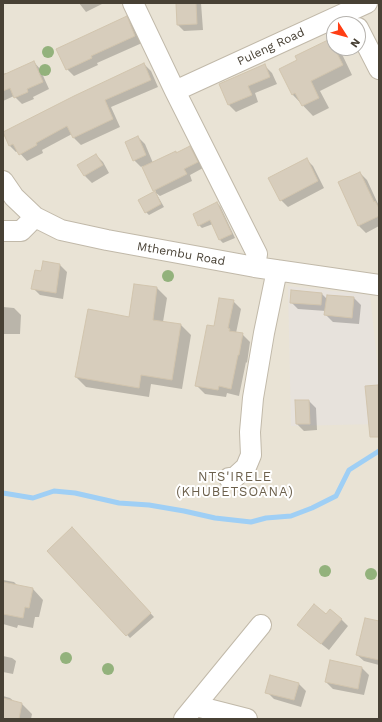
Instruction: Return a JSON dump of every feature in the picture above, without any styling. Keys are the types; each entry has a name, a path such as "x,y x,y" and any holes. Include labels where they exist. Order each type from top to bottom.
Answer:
{"street":[{"path":"133,3 175,91 258,254 255,267"},
{"name":"Puleng Road","path":"175,91 326,29"},
{"path":"366,36 379,69"},
{"name":"Mthembu Road","path":"3,181 14,198 35,217 61,230 107,240 255,267 379,285"},
{"path":"3,231 21,231 35,217"},
{"path":"229,478 234,478 246,467 251,455 250,432 253,398 277,270"},
{"path":"190,712 261,625"},
{"path":"190,712 247,719"}],"shaded area":[{"path":"3,3 379,3 379,719 3,719"},
{"path":"288,286 370,295 379,378 379,424 291,426"}],"building":[{"path":"176,3 196,3 197,24 177,25"},
{"path":"127,16 135,36 91,56 92,58 66,70 56,49"},
{"path":"326,41 326,56 338,56 343,65 311,81 319,98 302,106 295,93 292,95 279,69 297,60 295,56"},
{"path":"34,61 43,82 27,89 28,92 14,98 10,88 3,91 3,75"},
{"path":"144,63 151,80 105,100 113,119 73,138 67,126 36,143 37,145 19,155 13,144 9,146 3,132"},
{"path":"265,64 270,77 248,86 252,95 228,105 219,84"},
{"path":"138,136 146,155 133,161 125,142"},
{"path":"190,146 198,162 184,169 187,174 153,191 142,167"},
{"path":"96,154 103,165 84,176 77,165"},
{"path":"307,158 318,181 280,201 268,178"},
{"path":"360,172 374,202 375,201 379,208 379,216 358,226 338,182"},
{"path":"155,191 161,204 145,213 138,200"},
{"path":"217,202 232,234 219,240 210,220 198,226 193,214"},
{"path":"43,261 60,264 56,293 31,289 35,270 41,271"},
{"path":"134,284 157,287 153,320 181,324 172,380 141,375 139,388 75,377 88,309 129,317"},
{"path":"291,290 322,293 321,305 290,303"},
{"path":"327,295 354,297 352,318 324,315"},
{"path":"219,298 234,300 228,328 230,329 229,331 243,333 231,389 219,386 218,390 195,386 207,325 214,326"},
{"path":"378,385 379,437 370,437 365,386"},
{"path":"295,400 309,400 310,424 296,424"},
{"path":"72,527 151,613 126,636 47,551"},
{"path":"3,582 33,588 29,608 25,607 23,618 3,614"},
{"path":"314,604 326,614 330,609 342,619 321,644 297,625"},
{"path":"365,618 379,621 379,660 356,655"},
{"path":"330,660 362,667 358,689 325,682"},
{"path":"270,675 299,683 294,700 265,693"},
{"path":"3,698 22,703 19,719 3,719"}],"waterway":[{"path":"3,493 33,498 54,491 75,493 119,503 149,505 215,518 251,522 266,518 291,516 312,508 336,496 349,470 379,451"}],"district":[{"name":"NTS'IRELE (KHUBETSOANA)","path":"235,484"}]}
